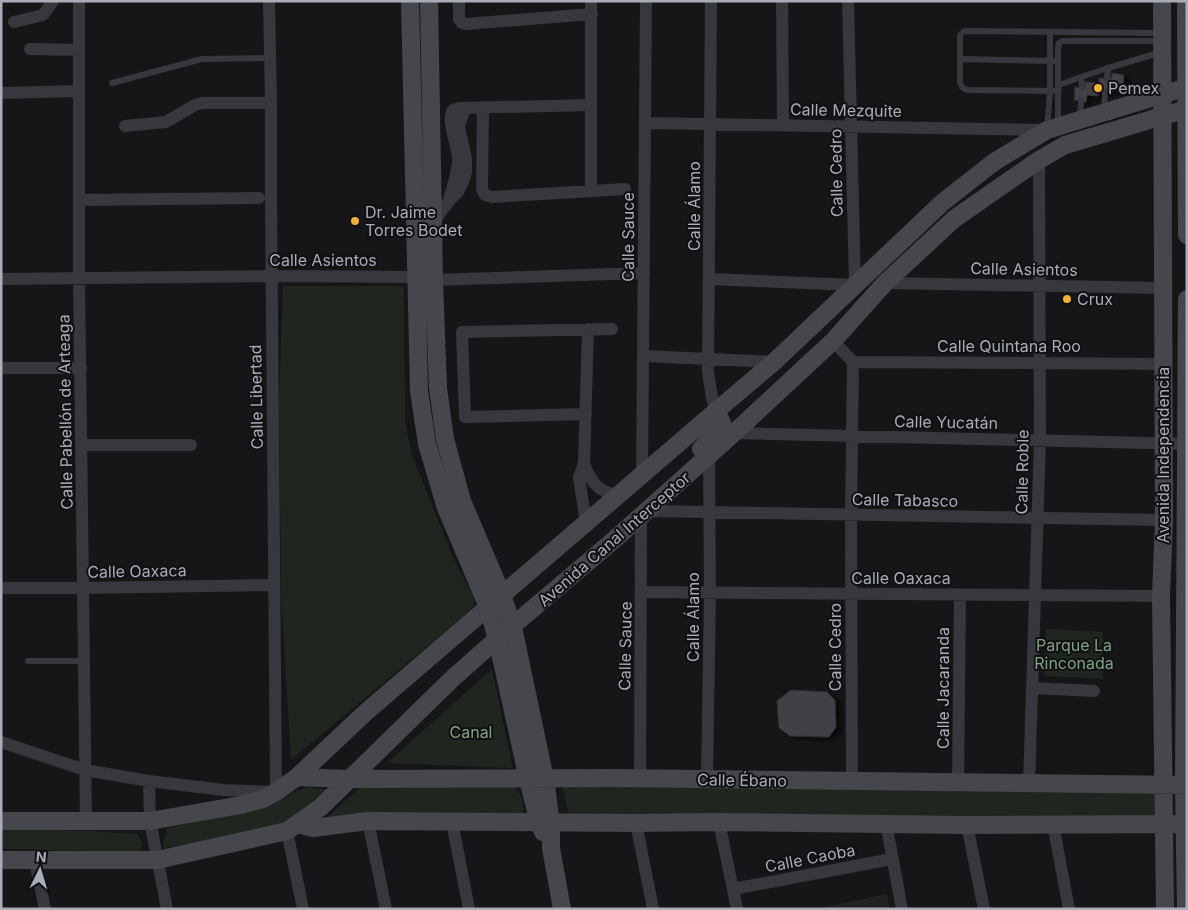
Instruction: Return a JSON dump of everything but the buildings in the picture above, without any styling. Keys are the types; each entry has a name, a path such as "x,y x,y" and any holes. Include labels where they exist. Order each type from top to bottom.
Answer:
{"main road":[{"path":"410,1 420,391 427,444 446,508 488,607 537,779"},
{"path":"429,1 434,280 438,388 445,438 462,501 502,595 513,626 537,779 562,909"},
{"name":"Avenida Independencia","path":"1162,1 1164,520 1161,596 1165,909"},
{"path":"1186,1 1187,234"},
{"name":"Avenida Canal Interceptor","path":"1,821 150,821 241,805 263,799 276,792 297,777 365,713 774,362 943,202 994,162 1053,128 1186,87"},
{"name":"Avenida Canal Interceptor","path":"1,860 157,860 292,827 321,807 400,732 453,678 497,638 615,539 643,512 734,433 833,340 885,282 954,219 1039,160 1065,145 1186,109"},
{"name":"Avenida Independencia","path":"1186,909 1187,299"},
{"path":"750,418 741,413 741,406 744,400 766,376 774,362"},
{"path":"672,487 687,465 716,433 722,423 716,411"},
{"name":"Calle Ébano","path":"297,777 349,779 640,778 1186,785"},
{"path":"292,827 313,828 368,821 967,825 1186,824"}],"street":[{"path":"14,22 43,15 53,1"},
{"name":"Calle Pabellón de Arteaga","path":"79,1 79,278 86,822"},
{"name":"Calle Libertad","path":"269,1 276,792"},
{"path":"459,1 459,19 462,24 591,8 591,191"},
{"name":"Calle Sauce","path":"642,474 646,1"},
{"name":"Calle Álamo","path":"711,1 708,359 709,383 716,411"},
{"path":"782,1 783,125"},
{"name":"Calle Cedro","path":"848,1 855,285"},
{"path":"30,49 79,50"},
{"path":"1,92 79,91"},
{"path":"124,126 166,122 202,103 271,103"},
{"path":"434,223 449,201 458,192 466,172 466,159 459,126 465,108 591,105"},
{"path":"483,108 482,189 485,195 492,197 626,189"},
{"name":"Calle Mezquite","path":"645,123 1053,128"},
{"name":"Calle Roble","path":"1029,784 1040,440 1039,160"},
{"path":"79,200 259,198"},
{"name":"Calle Asientos","path":"1,279 272,276 416,277 434,280 644,273"},
{"path":"710,279 855,285"},
{"name":"Calle Asientos","path":"885,282 1163,288"},
{"path":"586,414 465,417 462,332 612,329"},
{"path":"586,523 579,477 584,464 588,330"},
{"path":"833,340 854,362"},
{"path":"644,356 774,362"},
{"name":"Calle Cedro","path":"852,781 851,515 854,362"},
{"name":"Calle Quintana Roo","path":"854,362 1164,364"},
{"path":"1,368 81,368"},
{"name":"Calle Yucatán","path":"734,433 1186,444"},
{"path":"82,445 191,445"},
{"name":"Calle Álamo","path":"707,779 710,593 709,455"},
{"path":"584,464 596,487 618,495"},
{"name":"Calle Sauce","path":"640,778 643,512"},
{"name":"Calle Tabasco","path":"643,512 1164,520"},
{"name":"Calle Oaxaca","path":"1,588 274,585"},
{"name":"Calle Oaxaca","path":"642,592 1161,596"},
{"name":"Calle Jacaranda","path":"958,782 960,595"},
{"path":"1033,688 1094,691"},
{"path":"1,742 85,770 150,781 224,790 276,792"},
{"path":"150,781 150,821 167,909"},
{"path":"368,821 386,909"},
{"path":"452,822 469,909"},
{"path":"719,822 737,909"},
{"path":"636,823 653,909"},
{"path":"886,823 902,909"},
{"path":"1053,824 1069,909"},
{"path":"967,825 984,909"},
{"path":"292,827 303,909"},
{"name":"Calle Caoba","path":"733,889 892,859"},
{"path":"35,861 44,909"}],"lane":[{"path":"964,31 1050,32 1162,42 1108,68 1081,77 1050,91 967,90 960,83 960,35 964,31"},
{"path":"1050,32 1050,91 1053,128"},
{"path":"1053,128 1059,88 1059,43 1062,41 1162,42"},
{"path":"112,83 202,59 270,58"},
{"path":"960,59 1058,61"},
{"path":"1107,78 1108,68"},
{"path":"1081,77 1082,88"},
{"path":"1104,113 1105,92"},
{"path":"1080,121 1081,101"},
{"path":"28,661 85,661"}],"shaded area":[{"path":"887,894 890,909 816,909"}],"green space":[{"path":"283,286 404,286 405,421 412,455 452,555 475,599 473,607 459,620 291,760 281,596 279,400"},
{"name":"Parque La Rinconada","path":"1046,629 1103,632 1103,679 1044,676"},
{"name":"Canal","path":"492,669 513,768 387,763"},
{"path":"562,785 1029,788 1155,793 1162,818 569,815"},
{"name":"Canal","path":"368,786 514,786 523,800 524,808 522,817 324,820 360,788"},
{"path":"307,787 328,790 295,819 286,824 214,841 162,848 167,828 269,807 292,793"},
{"path":"1,829 138,834 143,845 138,852 1,849"}],"place":[{"name":"Pemex","path":"1098,88"},
{"name":"Dr. Jaime Torres Bodet","path":"355,221"},
{"name":"Crux","path":"1067,299"}]}
